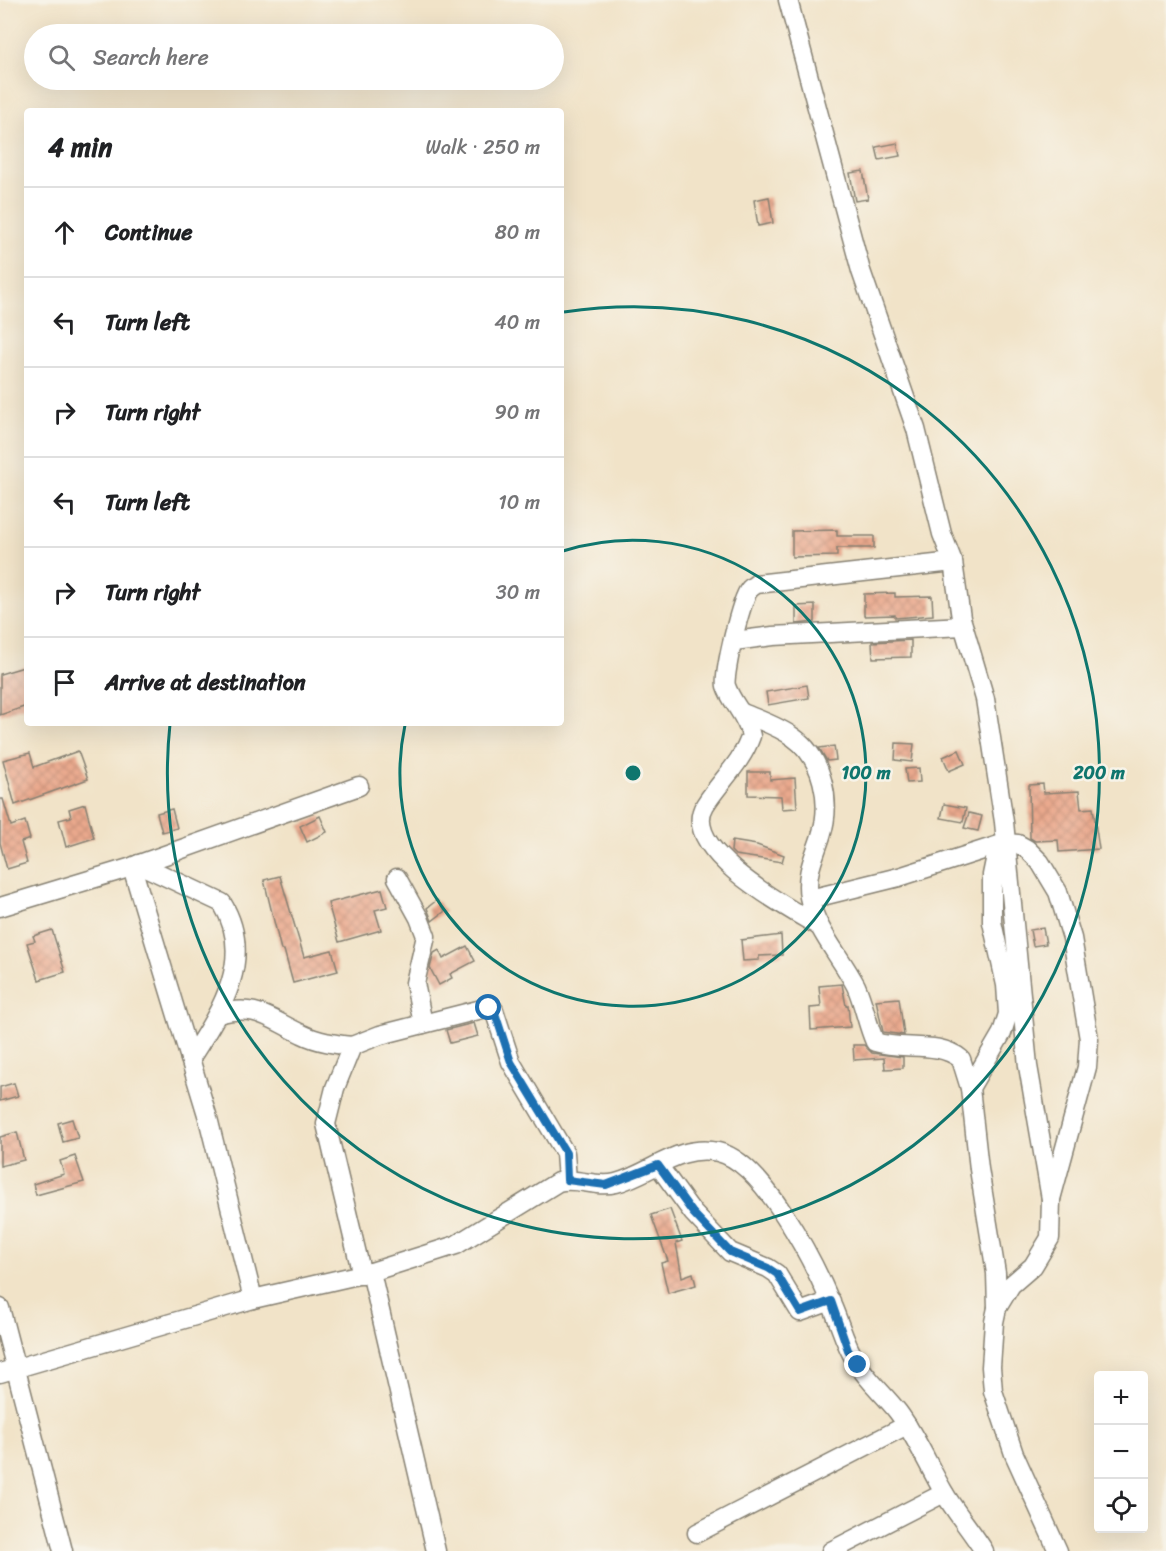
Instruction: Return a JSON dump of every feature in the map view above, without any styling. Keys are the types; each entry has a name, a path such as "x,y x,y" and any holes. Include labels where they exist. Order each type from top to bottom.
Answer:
{"street":[{"path":"788,0 861,271 916,429 942,534 953,562 963,626 985,699 1028,1066 1051,1199 1050,1238 1047,1247 1033,1266 1011,1285 997,1308"},
{"path":"817,925 778,903 733,869 712,849 701,824 704,806 724,783 747,748 751,736 743,713 733,699 725,677 742,602 749,589 756,584 953,562"},
{"path":"734,641 773,636 963,626"},
{"path":"743,713 793,737 812,758 821,778 827,802 826,818 809,867 807,885 817,925 855,985 875,1042 910,1048 944,1049 961,1059 970,1088 979,1169 996,1273 997,1308 991,1367 993,1391 1014,1454 1058,1551"},
{"path":"0,907 136,866 359,786"},
{"path":"810,899 899,877 1002,845 1018,844 1027,849 1040,862 1058,892 1072,938 1089,1040 1087,1067 1051,1199"},
{"path":"970,1088 1002,1033 1008,1014 1005,984 992,922 992,875 1002,845"},
{"path":"136,866 222,903 227,912 234,941 236,970 229,992 218,1014 190,1059"},
{"path":"136,866 208,1118 253,1299"},
{"path":"397,878 426,936 415,983 423,1024"},
{"path":"218,1014 234,1009 255,1011 321,1041 352,1046 380,1035 486,1008 494,1010 511,1062 566,1153 567,1180"},
{"path":"352,1046 335,1088 326,1124 436,1551"},
{"path":"8,1370 253,1299 366,1274 456,1245 558,1182 567,1180 606,1185 658,1165 684,1152 697,1150 719,1152 737,1160 758,1180 780,1208 831,1301 848,1350 907,1425 944,1493 984,1551"},
{"path":"658,1165 693,1213 730,1252 777,1274 800,1312 831,1301"},
{"path":"0,1308 8,1370 63,1551"},
{"path":"697,1533 907,1425"},
{"path":"831,1551 944,1493"}],"building":[{"path":"897,143 900,156 879,160 876,147"},
{"path":"863,171 868,199 855,201 850,173"},
{"path":"769,197 773,223 758,226 754,200"},
{"path":"837,530 837,536 874,536 874,548 837,548 837,556 792,557 792,531"},
{"path":"895,593 895,597 932,596 933,615 895,618 895,615 864,616 864,594"},
{"path":"815,605 815,622 796,624 796,606"},
{"path":"911,640 911,657 873,658 872,642"},
{"path":"24,667 24,707 0,715 0,674"},
{"path":"807,685 809,698 768,705 766,692"},
{"path":"896,743 914,744 912,762 895,760"},
{"path":"834,746 836,760 827,761 819,748"},
{"path":"959,750 965,764 949,771 943,757"},
{"path":"78,751 88,779 15,805 3,760 30,753 34,767"},
{"path":"919,768 920,782 907,783 905,769"},
{"path":"748,772 770,772 770,780 795,778 797,808 782,809 781,796 748,795"},
{"path":"1043,784 1044,793 1079,791 1081,809 1093,808 1099,849 1059,852 1058,840 1035,841 1030,838 1029,785"},
{"path":"0,799 3,799 11,826 25,821 30,839 21,842 27,863 7,869 0,843"},
{"path":"85,804 94,838 66,847 59,820 71,817 69,809"},
{"path":"944,804 966,808 963,822 941,818"},
{"path":"172,809 177,828 162,832 157,813"},
{"path":"969,813 982,816 978,831 964,828"},
{"path":"320,816 327,832 307,842 300,826"},
{"path":"732,841 757,845 784,855 782,862 735,855 731,851"},
{"path":"280,876 304,957 332,950 338,971 293,983 284,950 281,950 264,880"},
{"path":"382,889 387,907 375,910 381,930 339,942 328,903"},
{"path":"437,900 445,911 432,921 427,908"},
{"path":"1043,928 1046,944 1033,946 1030,930"},
{"path":"52,930 65,972 39,980 27,943 35,941 33,936"},
{"path":"781,935 782,955 759,956 759,960 743,961 741,940"},
{"path":"467,946 475,961 450,974 452,978 439,985 430,968 434,953 439,950 443,959"},
{"path":"842,984 846,1006 848,1005 850,1027 811,1030 810,1008 821,1007 819,986"},
{"path":"899,998 904,1035 883,1032 876,1000"},
{"path":"474,1023 478,1036 450,1043 446,1030"},
{"path":"853,1045 864,1045 872,1053 903,1057 903,1068 885,1069 884,1058 854,1060"},
{"path":"14,1083 18,1096 0,1101 0,1087"},
{"path":"72,1119 78,1138 63,1142 58,1123"},
{"path":"17,1132 24,1160 0,1166 0,1137"},
{"path":"75,1156 84,1182 36,1195 33,1184 64,1174 60,1161"},
{"path":"670,1209 682,1241 676,1243 682,1277 693,1273 696,1285 668,1293 661,1263 668,1261 651,1215"}],"route":[{"path":"489,1008 494,1010 505,1050 511,1062 529,1090 546,1124 566,1153 567,1180 597,1186 606,1185 619,1182 658,1165 693,1213 730,1252 777,1274 800,1312 831,1301 848,1350 858,1365"}]}
